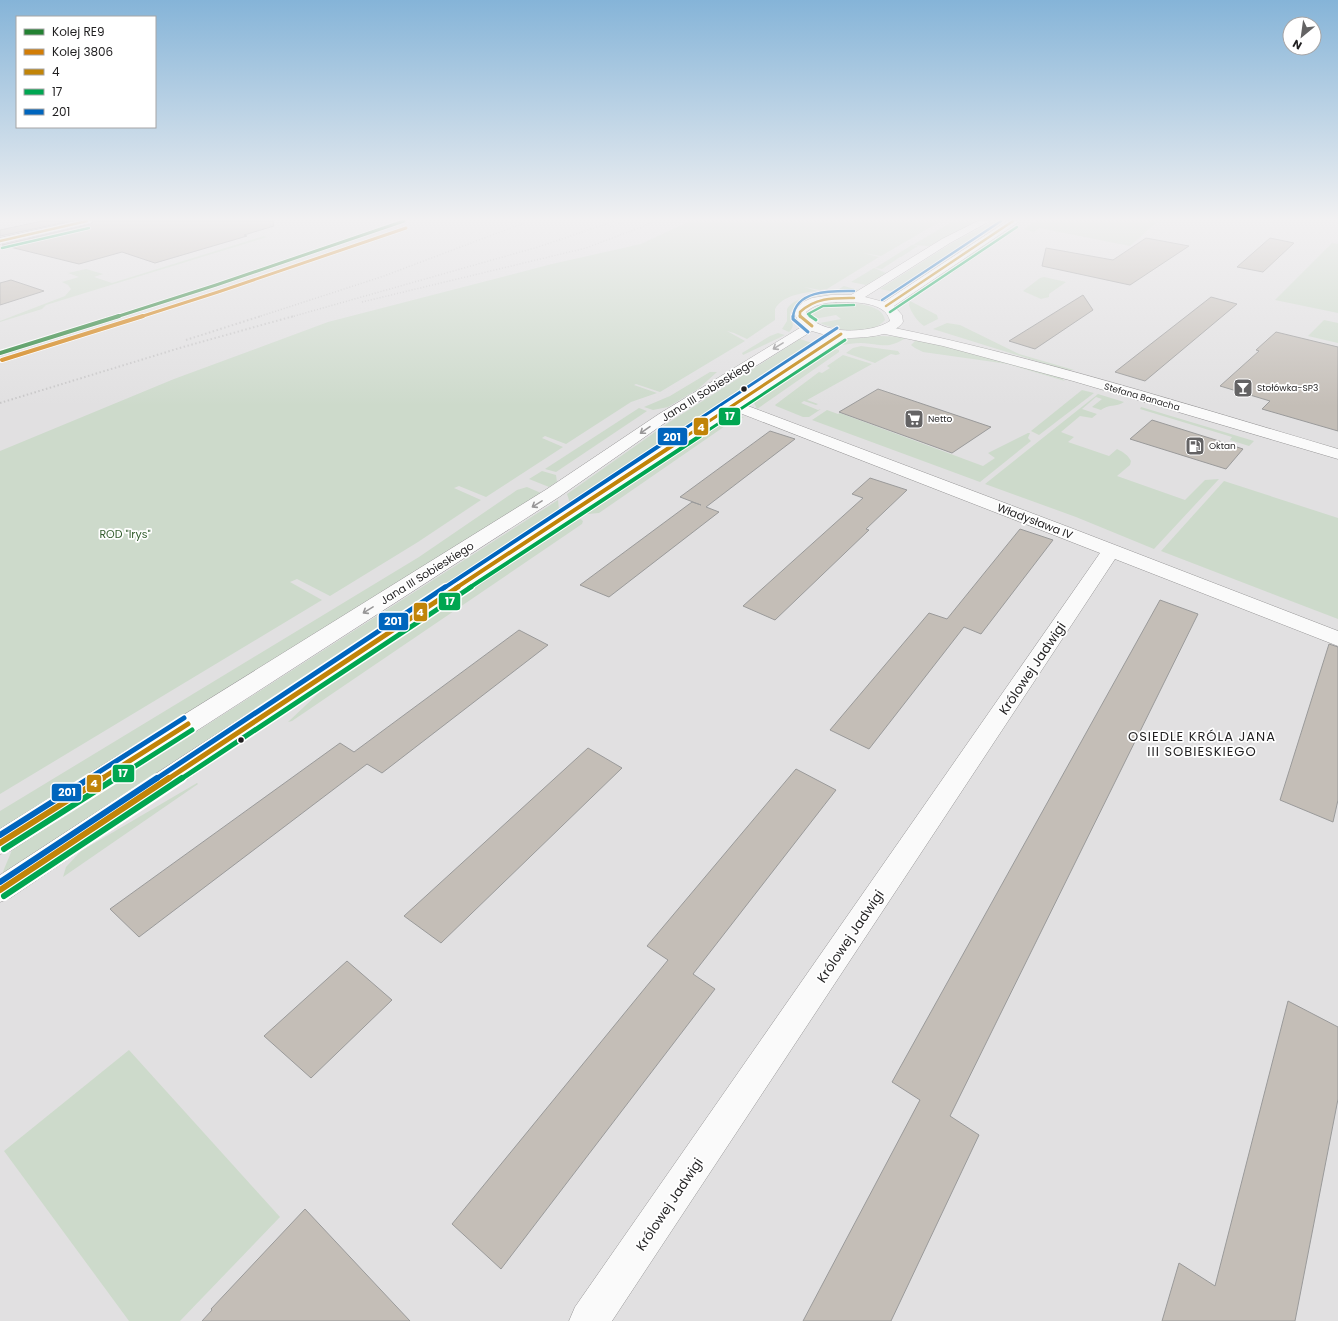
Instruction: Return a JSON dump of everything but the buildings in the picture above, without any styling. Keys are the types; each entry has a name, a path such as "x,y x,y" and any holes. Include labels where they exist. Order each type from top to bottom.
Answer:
{"street":[{"path":"854,298 879,283"},
{"path":"886,306 921,283"},
{"path":"854,298 886,306 898,316 897,322 885,330 865,334 841,334 812,326 800,316 800,312 807,304 827,299 854,298"},
{"name":"Stefana Banacha","path":"897,322 945,342"},
{"name":"Jana III Sobieskiego","path":"0,843 547,498 664,417 812,326"},
{"name":"Stefana Banacha","path":"885,330 945,342 1078,378 1338,454"},
{"path":"0,890 841,334"},
{"name":"Władysława IV","path":"732,405 1338,639"},
{"name":"Królowej Jadwigi","path":"590,1321 1111,551"}],"green space":[{"path":"63,283 119,283 46,305 42,309 0,322 65,296 71,289"},
{"name":"ROD \"Irys\"","path":"480,283 837,283 827,289 820,290 804,287 817,291 793,296 778,304 775,309 775,320 747,339 727,331 745,341 660,392 636,384 634,385 657,393 631,402 566,444 545,436 542,438 563,447 486,497 459,486 454,488 481,500 418,542 330,596 297,579 290,582 322,600 0,794 0,451 174,379 328,322"},
{"path":"854,283 870,283 866,285"},
{"path":"890,283 909,283 895,292 880,289"},
{"path":"1034,283 1065,283 1049,294 1049,297 1041,299 1023,291"},
{"path":"1292,283 1338,283 1338,313 1275,300"},
{"path":"844,286 858,290 811,297 803,301 790,313 793,325 791,330 789,332 782,329 787,321 787,309 795,301 806,297 832,293"},
{"path":"910,301 937,315 938,319 924,326 917,320 911,311 909,305"},
{"path":"841,302 867,305 879,311 885,320 879,325 863,330 844,330 820,323 841,319 836,315 814,319 811,315 819,306 828,303"},
{"path":"1324,320 1338,323 1338,343 1308,336"},
{"path":"947,323 960,325 1019,354 1074,370 1065,370 933,329"},
{"path":"778,333 785,335 743,355 742,353 770,336"},
{"path":"880,336 907,337 895,344 890,345 861,343 841,345 835,344 847,339"},
{"path":"800,339 815,344 570,503 567,494 668,423"},
{"path":"917,339 1060,377 1065,381 1008,364 923,352 911,345"},
{"path":"861,346 898,351 900,354 891,354 875,363 846,353 853,348"},
{"path":"831,348 839,350 839,352 757,409 753,401 756,398"},
{"path":"843,355 872,364 807,400 818,404 816,405 804,401 801,403 818,410 821,409 809,417 803,417 775,405 819,372 822,373 830,368 827,366"},
{"path":"710,372 717,372 698,389 668,407 653,410 644,407 670,396"},
{"path":"1082,390 1094,393 1039,435 1031,431"},
{"path":"1098,394 1124,402 1101,410 1092,407 1102,399 1096,397 1082,409 1097,414 1092,418 1080,416 1061,432 1074,437 1068,442 1109,456 1117,449 1125,454 1131,461 1130,465 1117,476 1185,500 1205,480 1219,479 1154,549 1076,517 985,484"},
{"path":"1141,407 1254,441 1249,446 1230,440 1232,437 1140,409"},
{"path":"639,408 647,411 556,472 545,469"},
{"path":"827,410 838,414 840,413 983,466 995,458 988,453 1028,433 1030,433 1028,438 1031,441 980,482 812,420"},
{"path":"738,416 744,417 728,424 599,513 588,514 585,512 696,437 727,418"},
{"path":"542,471 556,475 557,482 549,487 529,479"},
{"path":"1224,481 1338,518 1338,619 1161,551"},
{"path":"527,487 541,493 0,829 0,811 419,557 517,490"},
{"path":"558,500 559,510 2,874 12,850"},
{"path":"578,517 583,521 582,524 292,721 288,722 324,688"},
{"path":"197,783 198,784 63,877 66,867 81,851"},
{"path":"129,1050 280,1217 180,1321 129,1321 4,1151"}],"railway":[{"path":"258,317 364,283"},
{"path":"291,317 412,283"},
{"path":"362,302 442,283"},
{"path":"186,340 261,316"},
{"path":"0,403 183,347 294,316"}],"rail line":[{"name":"RE9","path":"0,353 223,283"},
{"name":"3806","path":"2,360 245,283"}],"transit line":[{"name":"201","path":"882,300 908,283"},
{"name":"4","path":"886,306 921,283"},
{"name":"17","path":"890,312 934,283"},
{"name":"201","path":"808,332 793,319 794,309 799,302 806,297 815,294 836,291 854,291"},
{"name":"4","path":"812,326 800,317 800,312 806,307 812,303 825,299 854,298"},
{"name":"17","path":"816,320 808,314 823,306 854,305"},
{"name":"201","path":"0,882 837,328"},
{"name":"4","path":"0,890 841,334"},
{"name":"17","path":"4,896 845,340"},
{"name":"201","path":"0,835 184,718"},
{"name":"4","path":"0,843 188,724"},
{"name":"17","path":"4,849 192,730"}],"place":[{"name":"Stołówka-SP3","path":"1243,388"},
{"name":"Netto","path":"914,419"},
{"name":"Oktan","path":"1195,446"}],"district":[{"name":"OSIEDLE KRÓLA JANA III SOBIESKIEGO","path":"1202,744"}]}
